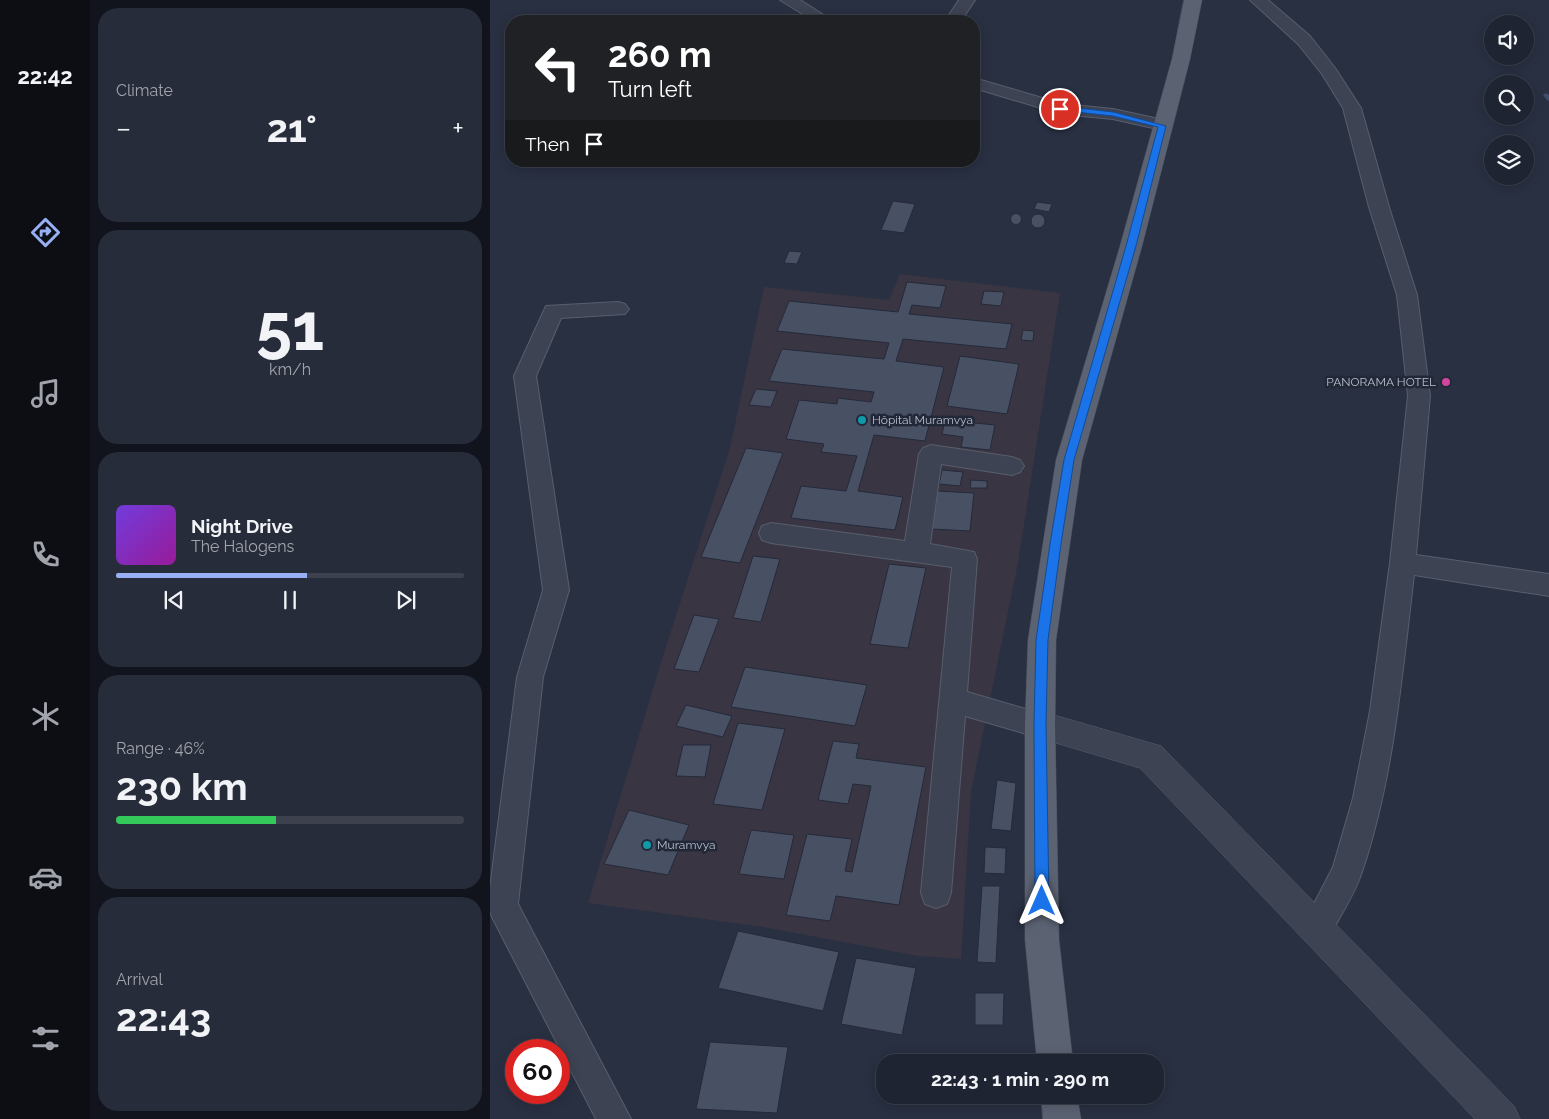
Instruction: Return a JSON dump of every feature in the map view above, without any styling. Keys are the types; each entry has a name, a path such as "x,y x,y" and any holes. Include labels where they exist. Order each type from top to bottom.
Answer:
{"main road":[{"path":"1054,1054 1042,940 1040,724 1042,640 1069,460 1131,246 1181,59 1194,0"},
{"path":"1060,1104 1062,1119"}],"street":[{"path":"788,0 814,15"},
{"path":"957,15 967,0"},
{"path":"1258,0 1304,40 1329,72 1352,108 1379,207 1408,296 1419,396 1403,563 1384,711 1367,798 1347,872 1316,929"},
{"path":"980,85 1060,109 1113,114 1162,126"},
{"path":"614,1119 503,906 530,677 556,590 525,376 553,311 618,309"},
{"path":"916,552 931,454 1012,466"},
{"path":"771,533 965,559 936,893"},
{"path":"1403,563 1549,585"},
{"path":"954,701 1150,756 1501,1119"}],"shaded area":[{"path":"900,274 1060,293 1018,563 971,792 961,959 918,956 763,927 588,903 663,656 730,448 764,287 889,300"}],"building":[{"path":"893,201 915,204 904,233 881,230"},
{"path":"1037,202 1052,204 1049,212 1034,209"},
{"path":"1016,213 1022,219 1016,225 1010,219"},
{"path":"1038,214 1043,216 1045,221 1043,226 1038,228 1033,226 1031,221 1033,216"},
{"path":"789,251 802,252 797,264 784,263"},
{"name":"Hôpital Muramvya","path":"907,282 946,286 940,308 912,305 909,314 1012,324 1006,349 903,339 896,361 944,367 925,441 874,435 858,491 903,497 895,530 791,518 801,486 846,491 857,456 821,452 824,444 786,439 799,400 837,404 838,398 871,402 874,392 769,381 782,349 884,359 889,343 777,331 789,301 898,312"},
{"path":"984,291 1004,292 1001,306 981,304"},
{"path":"1023,330 1034,331 1033,341 1021,340"},
{"path":"960,356 1019,364 1007,414 947,406"},
{"path":"756,389 777,391 771,407 749,405"},
{"path":"945,420 995,425 990,450 961,447 963,437 942,434"},
{"path":"746,448 783,453 740,563 701,557"},
{"path":"942,470 963,472 960,486 939,484"},
{"path":"971,480 987,481 987,488 970,488"},
{"path":"937,491 974,493 970,531 932,529"},
{"path":"753,556 780,559 761,622 733,618"},
{"path":"889,564 926,568 908,648 870,644"},
{"path":"694,615 719,619 699,672 674,669"},
{"path":"745,667 867,685 855,726 731,707"},
{"path":"686,705 732,716 723,737 676,726"},
{"path":"738,723 785,729 762,810 713,804"},
{"path":"833,741 859,744 856,758 926,767 899,905 836,896 830,921 786,915 807,834 852,839 845,871 852,872 871,786 853,784 848,804 818,800"},
{"path":"683,745 711,745 705,777 676,776"},
{"path":"997,780 1016,783 1011,831 991,829"},
{"name":"Muramvya","path":"629,810 689,825 668,875 604,864"},
{"path":"751,830 794,835 784,879 739,874"},
{"path":"985,847 1006,848 1005,874 984,873"},
{"path":"982,886 1000,886 996,963 977,962"},
{"path":"738,931 839,952 823,1011 718,988"},
{"path":"856,958 916,968 902,1035 841,1024"},
{"path":"975,993 1004,993 1003,1025 975,1025"},
{"path":"710,1042 788,1047 777,1113 696,1109"}],"waterway":[{"path":"1546,95 1549,99"}],"place":[{"name":"PANORAMA HOTEL","path":"1446,382"},
{"name":"Hôpital Muramvya","path":"862,420"},
{"name":"Muramvya","path":"647,845"}],"route":[{"path":"1042,901 1040,724 1042,640 1069,460 1102,339 1131,246 1162,126 1113,114 1060,109"}]}
